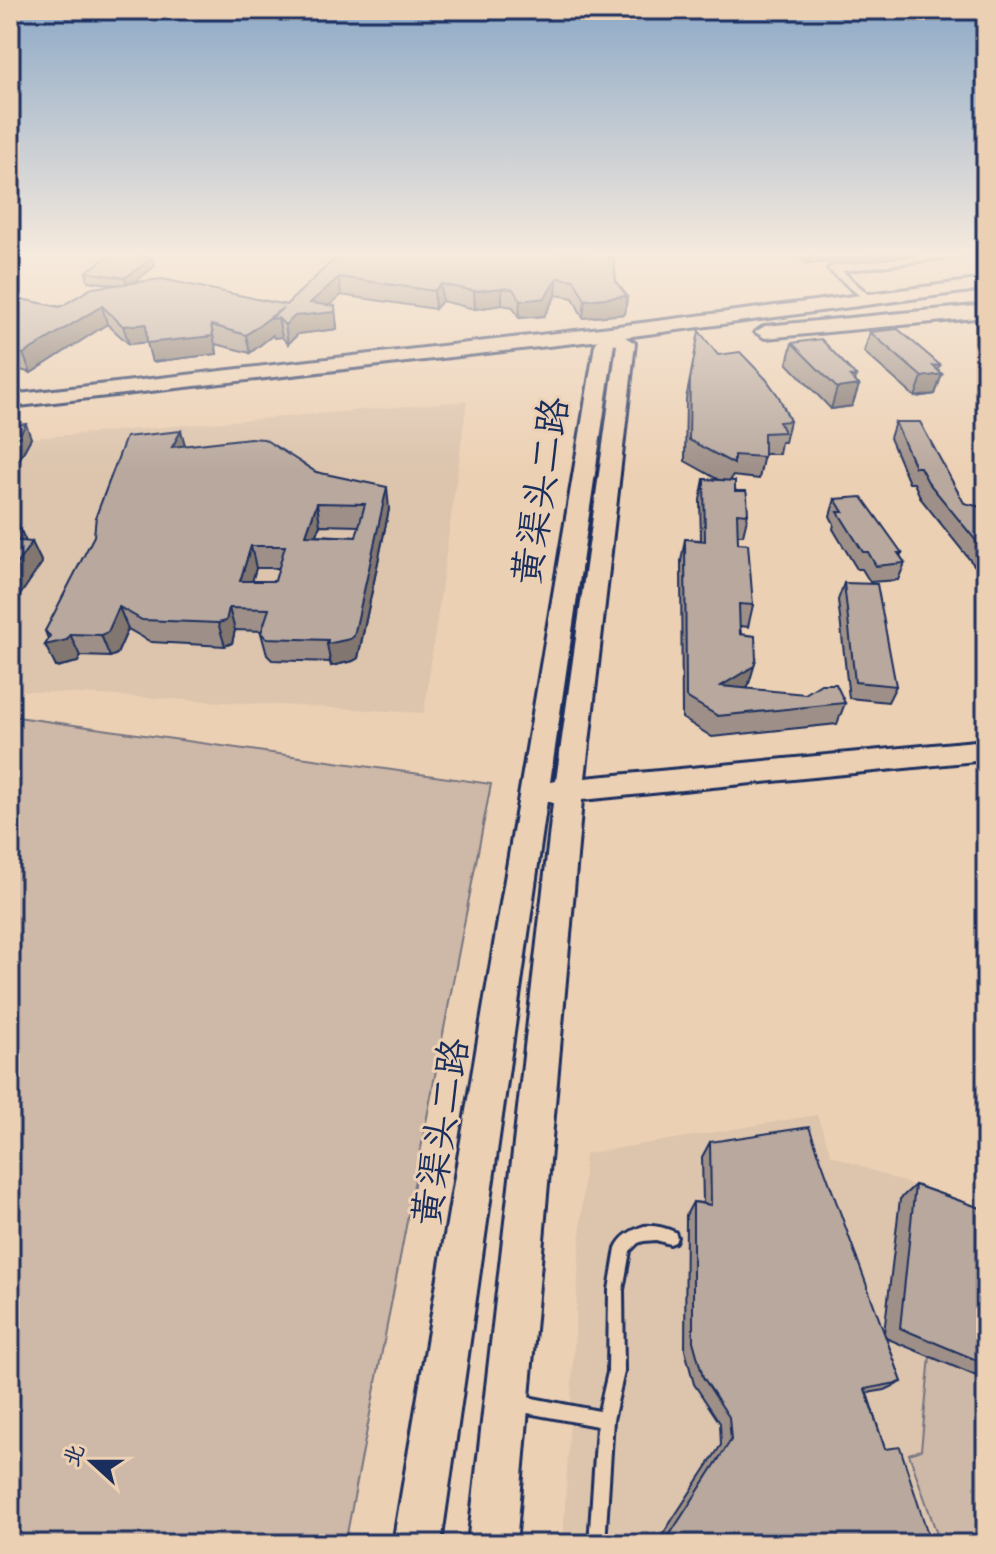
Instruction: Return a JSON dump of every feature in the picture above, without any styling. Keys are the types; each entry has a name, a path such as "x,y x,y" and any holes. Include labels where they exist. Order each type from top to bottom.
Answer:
{"main road":[{"path":"10,412 614,340 701,326"},
{"path":"10,401 614,340 800,326"},
{"name":"黄渠头二路","path":"492,1544 614,340"},
{"name":"黄渠头二路","path":"417,1544 532,794 614,340"},
{"path":"532,794 986,750"}],"lane":[{"path":"597,1544 605,1420 616,1372 616,1290 623,1248 641,1233 655,1231 670,1237"},
{"path":"508,1402 605,1420"}],"shaded area":[{"path":"467,401 424,713 10,690 10,440"},
{"path":"10,716 491,784 345,1544 10,1544"},
{"path":"817,1115 831,1155 986,1213 986,1544 563,1544 585,1154"},
{"path":"930,1356 986,1380 986,1544 960,1544 937,1534 909,1454 921,1450"}],"building":[{"path":"10,326 70,326 23,354 10,351"},
{"path":"146,326 211,326 213,336 147,343"},
{"path":"213,326 259,326 246,335"},
{"path":"898,329 940,365 933,366 942,374 922,377 870,332"},
{"path":"699,331 718,355 740,352 779,397 790,421 779,422 784,432 764,433 764,457 734,455 734,464 689,440 690,379"},
{"path":"821,339 856,376 850,377 859,385 837,388 792,343"},
{"path":"895,422 920,422 964,503 981,507 986,513 986,553 928,482 920,467 915,467"},
{"path":"26,424 13,446 10,445 10,425"},
{"path":"181,431 172,447 264,439 316,472 387,487 354,636 327,644 328,640 266,638 261,633 269,609 229,608 226,621 218,623 142,620 119,607 108,632 101,635 70,634 67,640 45,645 50,636 45,631 94,536 96,516 126,437","holes":["317,503 365,504 356,537 306,535","251,546 285,546 275,581 240,581"]},
{"path":"704,479 735,481 735,491 746,491 747,496 748,514 737,513 738,543 748,544 753,605 739,604 740,634 755,636 756,660 754,666 721,686 805,694 821,684 836,684 845,703 718,716 686,697 685,539 705,541"},
{"path":"862,497 902,553 898,553 905,563 876,566 868,552 863,552 838,512 843,512 835,499"},
{"path":"10,540 32,542 10,573"},
{"path":"844,583 877,584 896,686 855,682"},
{"path":"809,1127 902,1382 865,1389 885,1449 900,1447 931,1544 666,1544 731,1440 729,1417 703,1377 693,1341 693,1202 711,1205 710,1142"},
{"path":"915,1185 986,1210 986,1364 900,1328"}]}
